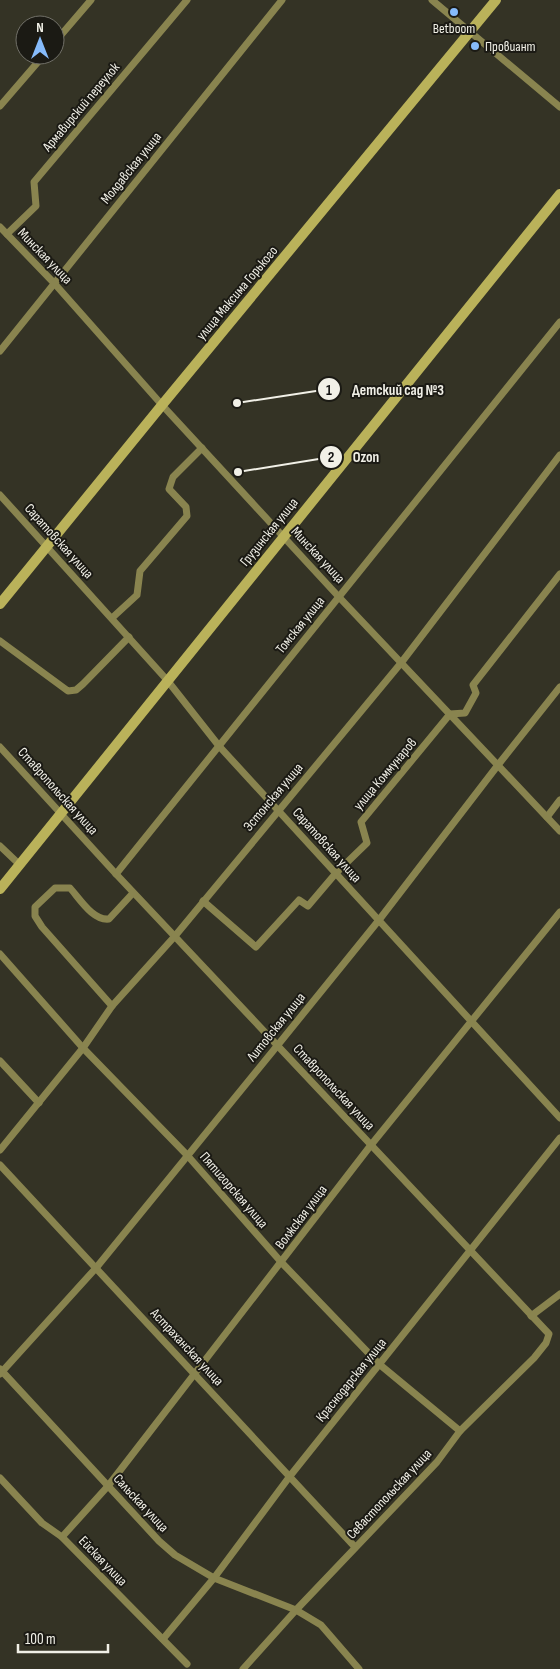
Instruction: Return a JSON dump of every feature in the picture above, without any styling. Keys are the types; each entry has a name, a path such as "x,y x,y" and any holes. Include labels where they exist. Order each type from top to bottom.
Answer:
{"main road":[{"name":"улица Максима Горького","path":"0,604 496,0"},
{"name":"Грузинская улица","path":"0,889 560,194"}],"street":[{"path":"65,30 91,0"},
{"name":"Армавирский переулок","path":"7,234 36,206 34,182 187,0"},
{"name":"Молдавская улица","path":"0,351 282,0"},
{"path":"432,0 560,107"},
{"path":"0,106 35,65"},
{"name":"Минская улица","path":"0,227 54,283 162,406 338,596 560,831"},
{"name":"Томская улица","path":"116,874 560,322"},
{"path":"112,618 137,595 140,571 187,516 186,507 169,489 173,477 202,448"},
{"name":"Эстонская улица","path":"0,1150 83,1048 112,1006 174,936 401,663 560,455"},
{"name":"Саратовская улица","path":"0,495 167,680 219,746 560,1118"},
{"name":"улица Коммунаров","path":"203,901 256,947 299,900 308,906 367,843 361,822 450,714 465,713 476,693 473,685 560,574"},
{"path":"0,641 68,691 76,690 83,684 129,637"},
{"name":"Литовская улица","path":"1,1371 96,1268 379,920 560,687"},
{"name":"Ставропольская улица","path":"0,747 133,893 548,1334"},
{"path":"546,817 560,800"},
{"path":"0,846 20,865"},
{"path":"112,1006 42,927 35,916 35,907 54,888 70,888 96,915 104,920 109,919 133,893"},
{"name":"Волжская улица","path":"62,1537 108,1486 282,1263 371,1145 560,912"},
{"name":"Пятигорская улица","path":"0,954 83,1048 187,1155 282,1263 380,1364 460,1431"},
{"path":"0,1061 38,1103"},
{"name":"Краснодарская улица","path":"163,1639 214,1578 290,1476 560,1138"},
{"name":"Астраханская улица","path":"0,1165 356,1547"},
{"path":"531,1316 560,1294"},
{"name":"Севастопольская улица","path":"243,1669 296,1610 437,1462 460,1431 534,1358 546,1343 548,1334"},
{"name":"Сальская улица","path":"1,1371 175,1555 214,1578 296,1610 321,1624 359,1669"},
{"name":"Ейская улица","path":"0,1478 42,1522 62,1537 187,1664"}],"place":[{"name":"Betboom","path":"454,12"},
{"name":"Провиант","path":"475,46"},
{"name":"Детский сад №3","path":"237,403"},
{"name":"Ozon","path":"238,472"}]}
